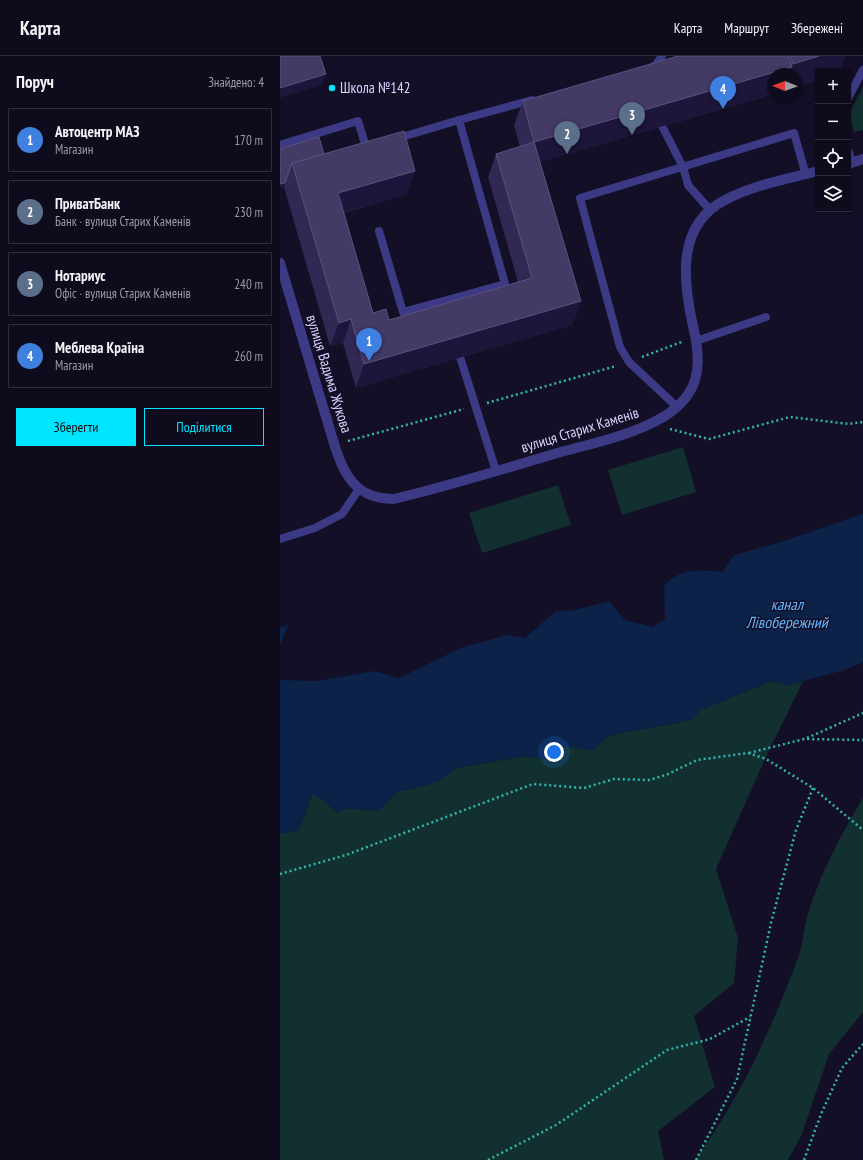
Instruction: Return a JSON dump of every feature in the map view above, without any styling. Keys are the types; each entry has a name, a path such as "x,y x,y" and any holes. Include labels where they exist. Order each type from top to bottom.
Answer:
{"street":[{"path":"851,163 863,159"},
{"name":"вулиця Старих Каменів","path":"359,489 369,496 382,499 394,499 633,431 677,407 690,393 698,367 696,338 684,279 685,260 689,243 698,224 710,210 723,200 739,193 815,172"},
{"name":"вулиця Вадима Жукова","path":"280,263 335,444 347,475 359,489"}],"lane":[{"path":"652,79 655,66 654,56"},
{"path":"640,70 655,66 662,56"},
{"path":"851,92 863,70"},
{"path":"280,145 358,121 366,147 542,97"},
{"path":"379,231 402,312 444,304 505,284 459,120"},
{"path":"662,126 683,167 688,185 710,210"},
{"path":"677,407 629,362 620,347 580,198 794,133 806,175"},
{"path":"696,338 766,316"},
{"path":"460,357 496,471"},
{"path":"280,539 315,528 342,514 359,489"}],"path":[{"path":"335,444 476,406 629,362 696,338"},
{"path":"650,423 708,439 790,417 849,424 863,422"},
{"path":"280,874 346,855 534,784 584,788 614,779 649,780 666,775 697,760 748,753 804,739 863,714"},
{"path":"804,739 863,740"},
{"path":"748,753 766,759 813,788 863,830"},
{"path":"696,1160 737,1079 771,923 796,830 813,788"},
{"path":"488,1160 556,1125 667,1050 710,1039 751,1017"},
{"path":"804,1160 821,1114 842,1068 863,1044"}],"green space":[{"path":"863,87 863,130 854,132 851,121 851,110"},
{"path":"683,447 696,492 622,515 608,470"},
{"path":"558,485 571,525 482,553 469,513"},
{"path":"772,681 788,685 803,681 766,757 716,869 738,938 734,983 694,1016 715,1087 658,1131 664,1160 280,1160 280,834 299,830 312,794 324,800 337,813 345,808 379,811 397,792 438,782 456,768 524,756 551,760 567,746 592,750 610,735 692,720 700,710"},
{"path":"863,798 863,1012 829,1054 802,1134 788,1160 695,1160 727,1112 754,1061 778,1009 799,955 807,916 814,895 847,825"}],"water":[{"name":"канал Лівобережний","path":"863,514 863,662 845,670 788,685 772,681 700,710 692,720 610,735 592,750 567,746 551,760 524,756 456,768 438,782 397,792 379,811 345,808 337,813 324,800 312,794 299,830 280,834 280,680 317,681 374,671 399,678 463,647 507,635 525,638 556,611 575,610 609,601 625,620 652,627 665,619 664,586 677,576 691,571 723,572 734,555 778,543"},
{"path":"288,625 280,645 280,627"}],"building":[{"path":"280,56 320,56 326,74 280,88"},
{"path":"678,56 789,56 792,67 767,68 767,74 534,142 523,101"},
{"path":"791,56 819,56 793,64"},
{"path":"404,131 415,171 338,193 373,313 386,309 389,320 532,278 496,154 534,142 581,301 364,364 351,319 339,323 292,163"},
{"path":"319,137 324,154 292,163 285,183 280,184 280,149"}],"place":[{"name":"Школа №142","path":"332,88"},
{"name":"Меблева Країна","path":"723,109"},
{"name":"Нотариус","path":"632,135"},
{"name":"ПриватБанк","path":"567,154"},
{"name":"Автоцентр МАЗ","path":"369,361"}]}
